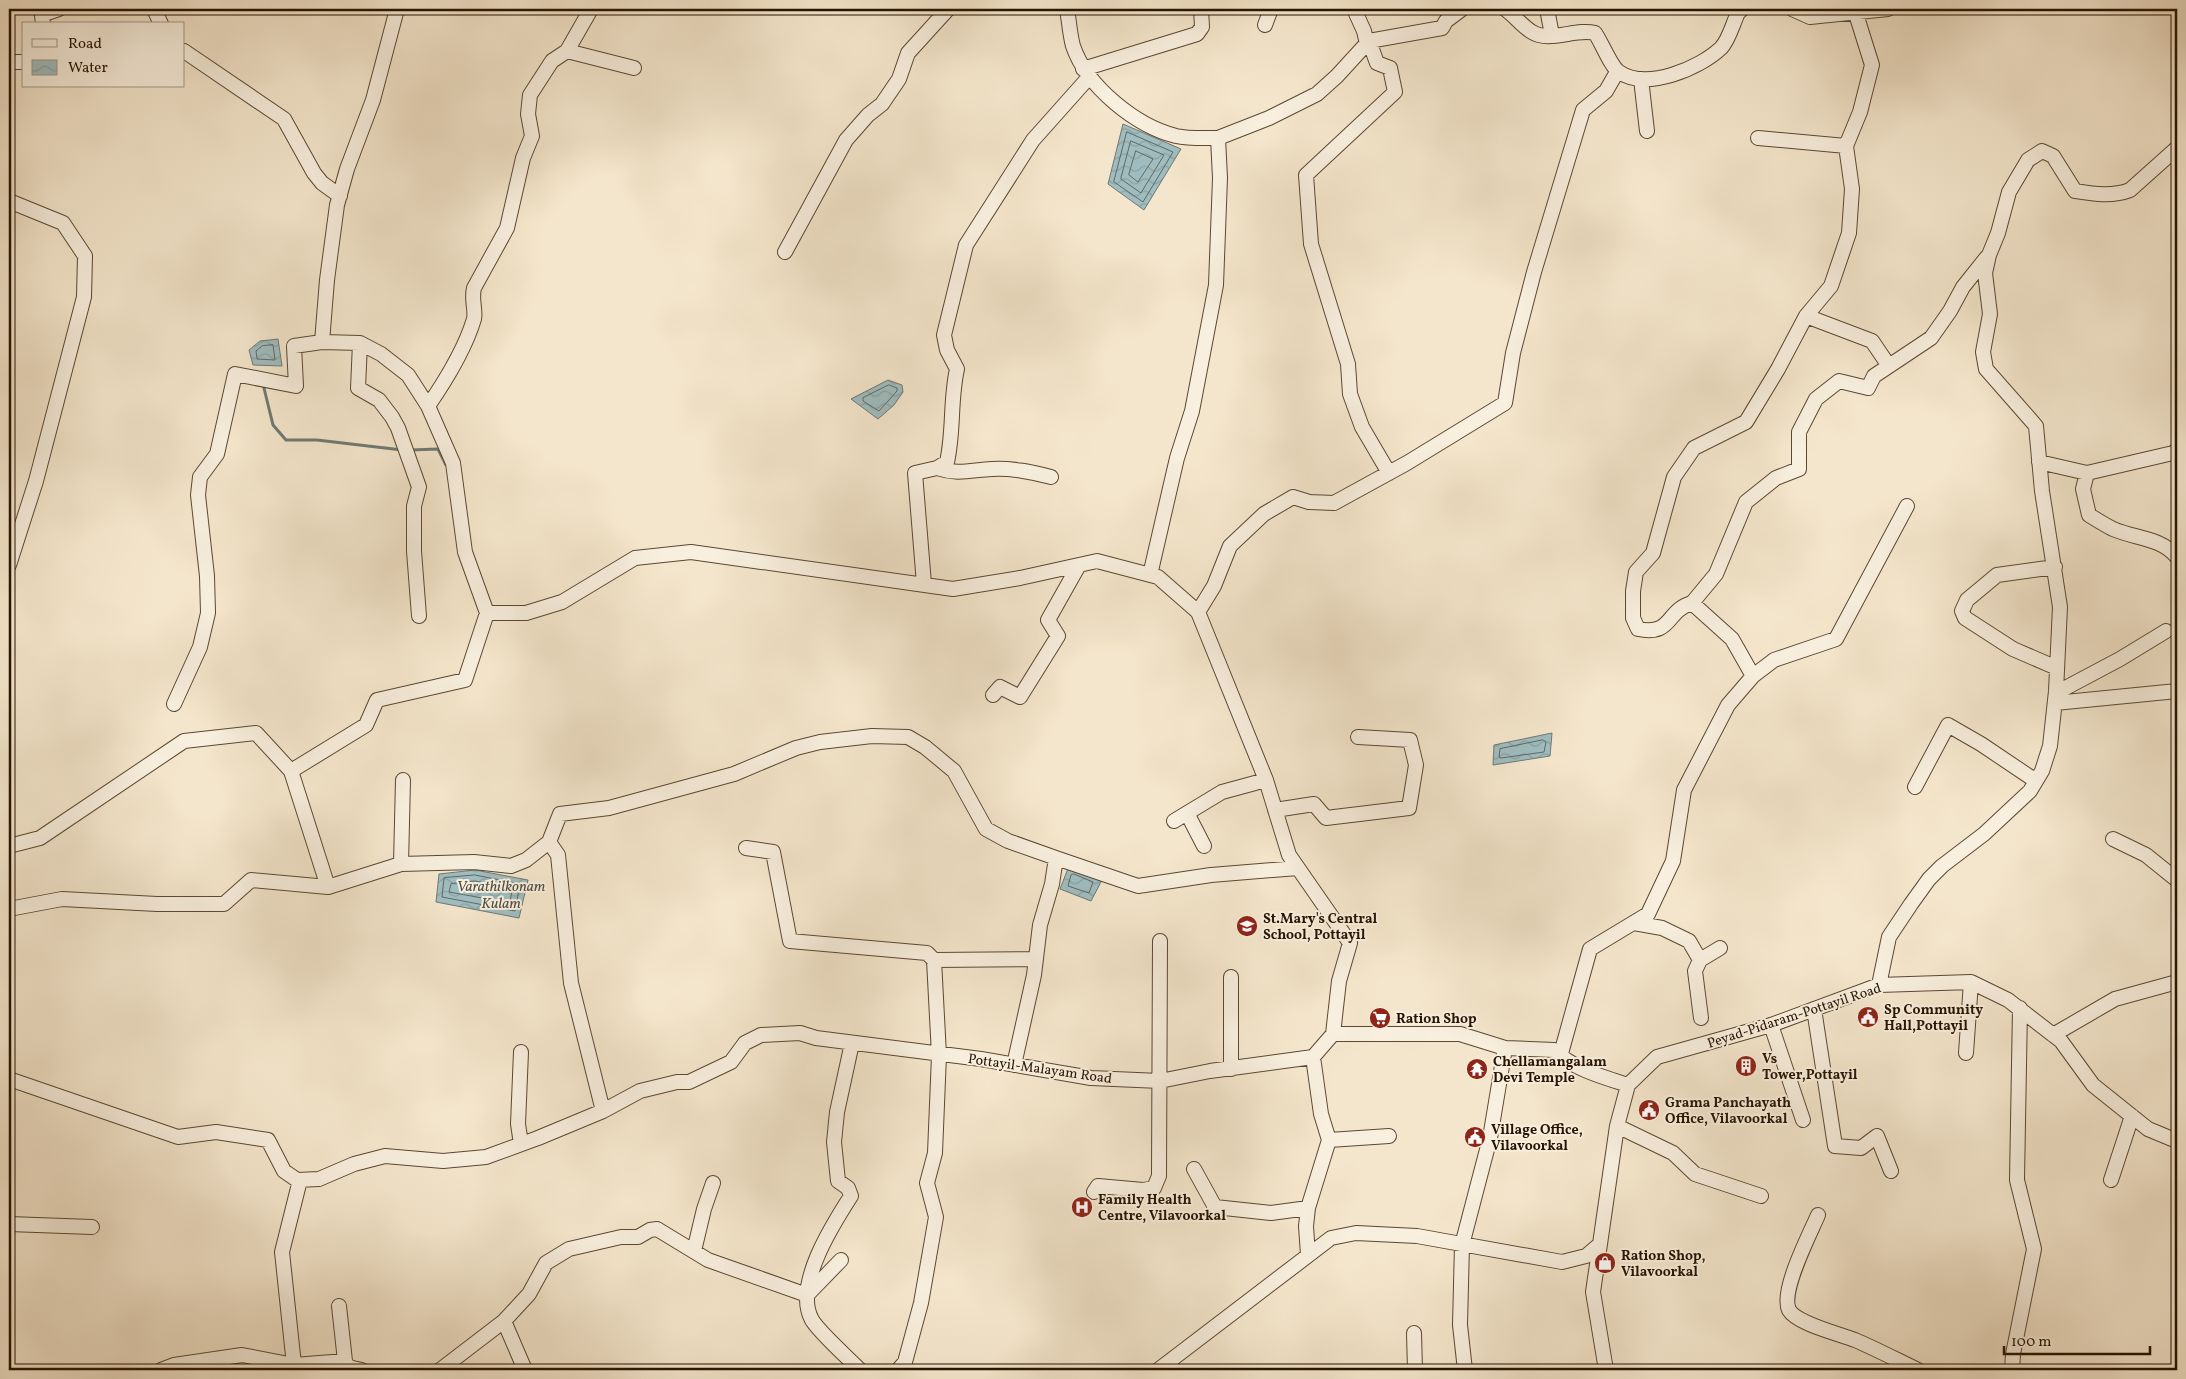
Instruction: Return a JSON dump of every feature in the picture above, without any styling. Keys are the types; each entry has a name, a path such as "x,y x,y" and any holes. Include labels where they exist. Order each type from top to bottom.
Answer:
{"street":[{"path":"43,22 42,15 59,9"},
{"path":"154,9 160,22"},
{"path":"322,342 327,280 340,196 347,170 373,100 396,9"},
{"path":"428,406 470,330 475,316 471,299 474,288 507,228 523,158 532,136 528,114 530,95 552,61 567,51 591,9"},
{"path":"784,252 846,140 868,115 882,104 899,79 908,53 948,9"},
{"path":"1067,9 1073,46 1087,72 1132,118 1174,135 1193,139 1218,138 1268,118 1317,94 1342,71 1368,42 1442,28 1446,20 1462,9"},
{"path":"924,584 915,473 937,468 947,462 950,448 952,390 957,369 947,350 944,335 966,246 1033,140 1087,72 1198,34 1202,27 1201,9"},
{"path":"1265,25 1271,9"},
{"path":"1354,9 1378,63 1390,68 1395,92 1306,175 1311,244 1346,356 1350,394 1362,427 1389,473"},
{"path":"1505,9 1532,33 1540,36 1586,31 1595,34 1617,72 1631,78 1641,79 1670,76 1707,59 1723,46 1738,13 1742,9"},
{"path":"1547,9 1552,35"},
{"path":"1792,9 1810,17 1856,14 1888,9"},
{"path":"1856,14 1872,65 1860,112 1846,146 1852,190 1849,234 1832,286 1806,316 1778,369 1746,422 1694,448 1674,478 1653,553 1636,572 1633,591 1633,618 1638,628 1653,632 1663,627 1684,605 1692,603 1716,574 1746,502 1776,478 1799,469 1799,432 1816,399 1839,381 1868,388 1874,376 1930,338 1950,311 1963,287 1988,255 1998,233 2009,192 2028,160 2042,151 2053,156 2075,191 2100,195 2122,193 2130,190 2177,148"},
{"path":"567,51 634,68"},
{"path":"185,52 284,119 314,173 340,196"},
{"path":"9,62 22,62"},
{"path":"1198,612 1214,586 1230,546 1264,514 1293,497 1308,502 1334,503 1389,473 1506,403 1513,353 1534,272 1583,110 1606,91 1617,72"},
{"path":"1641,79 1647,131"},
{"path":"1150,575 1177,458 1192,411 1216,285 1220,178 1218,138"},
{"path":"1758,138 1846,146"},
{"path":"9,201 63,223 85,256 84,297 36,480 9,565"},
{"path":"1879,985 1889,937 1929,879 2003,817 2030,791 2050,746 2056,698 2060,607 2055,567 2039,462 2036,426 1986,369 1983,352 1990,314 1985,273 1988,255"},
{"path":"1806,316 1872,341 1889,366"},
{"path":"174,704 200,647 208,613 207,576 198,495 200,477 217,454 235,374 296,386 294,346 322,342 360,343 381,354 408,375 428,406 453,463 465,552 487,614 465,680 377,700 366,725 291,771"},
{"path":"360,343 358,388 379,400 395,423 419,487 414,506 414,551 419,616"},
{"path":"2039,462 2087,473 2173,453 2177,450"},
{"path":"937,468 953,473 992,469 1019,470 1051,477"},
{"path":"2087,473 2083,489 2090,515 2114,529 2151,539 2171,550 2177,557"},
{"path":"1560,1056 1590,949 1648,914 1673,861 1684,790 1728,706 1752,676 1774,660 1836,639 1907,506"},
{"path":"487,614 526,613 562,602 635,558 691,552 953,589 1020,578 1097,561 1158,577 1198,612 1266,780 1289,855 1350,943 1339,981 1333,1034 1313,1057 1321,1114 1329,1140 1308,1208 1306,1226 1308,1255"},
{"path":"993,695 1000,687 1020,697 1058,636 1048,620 1079,565"},
{"path":"2055,567 1997,575 1967,600 1962,611 1966,618 2013,649 2058,668"},
{"path":"1692,603 1732,639 1752,676"},
{"path":"2056,698 2166,631"},
{"path":"2056,698 2177,690"},
{"path":"1915,787 1948,725 1981,744 2036,781"},
{"path":"9,846 40,838 184,741 256,733 291,771 328,887"},
{"path":"9,909 62,899 157,904 224,904 251,880 328,887 401,864 474,862 511,866 526,860 549,842 560,814 609,808 734,774 796,748 820,742 872,736 908,738 925,747 954,771 986,829 1008,842 1138,886 1210,875 1298,868"},
{"path":"1275,810 1314,804 1326,818 1409,808 1416,765 1410,740 1358,737"},
{"path":"401,864 403,780"},
{"path":"1174,821 1222,792 1266,780"},
{"path":"1187,813 1204,846"},
{"path":"2113,839 2146,855 2177,880"},
{"path":"549,842 558,855 574,1000 603,1111"},
{"path":"746,848 773,852 790,941 927,953 934,960 939,1055 935,1153 927,1183 936,1217 920,1302 905,1362 898,1370"},
{"path":"1014,1065 1036,959 1040,925 1052,884 1056,858"},
{"path":"1634,923 1662,928 1689,941 1700,960"},
{"path":"1094,1192 1098,1186 1143,1190 1154,1188 1159,1176 1160,941"},
{"path":"1701,1018 1695,971 1700,960 1720,948"},
{"path":"934,960 1036,959"},
{"path":"1231,977 1231,1069"},
{"path":"1966,1053 1971,982"},
{"name":"Peyad-Pidaram-Pottayil Road","path":"1628,1085 1657,1057 1771,1025 1879,985 1971,982 2020,1008 2061,1041 2093,1085 2148,1129 2177,1140"},
{"path":"2053,1035 2115,999 2177,982"},
{"path":"2012,1370 2013,1354 2034,1249 2017,1180 2020,1008"},
{"path":"1814,1009 1835,1146 1861,1148 1877,1136 1891,1171"},
{"path":"1771,1025 1803,1120"},
{"name":"Pottayil-Malayam Road","path":"300,1180 319,1179 354,1164 385,1156 444,1161 486,1157 603,1111 640,1091 677,1082 689,1082 710,1073 731,1062 745,1043 761,1035 800,1034 1091,1078 1160,1081 1313,1057"},
{"path":"1333,1034 1460,1034 1505,1048 1554,1050 1560,1056 1591,1073 1628,1085 1617,1126 1593,1292 1606,1370"},
{"path":"852,1043 837,1112 834,1142 838,1182 848,1188 851,1196 818,1250 807,1295 812,1319 860,1370"},
{"path":"1465,1370 1460,1325 1462,1245 1490,1138 1505,1048"},
{"path":"521,1052 518,1124 521,1144"},
{"path":"9,1079 178,1137 216,1132 268,1140 284,1171 300,1180 282,1252 294,1365"},
{"path":"2111,1180 2132,1116"},
{"path":"1617,1126 1673,1153 1695,1174 1761,1196"},
{"path":"1329,1140 1389,1136"},
{"path":"1194,1169 1215,1207 1272,1213 1308,1208"},
{"path":"694,1251 704,1209 713,1182"},
{"path":"1818,1215 1792,1275 1787,1300 1789,1309 1797,1317 1855,1340 1918,1370"},
{"path":"9,1224 92,1227"},
{"path":"440,1370 504,1321 529,1294 546,1263 569,1249 621,1237 638,1237 657,1229 708,1260 807,1295"},
{"path":"1158,1370 1331,1238 1356,1233 1417,1236 1562,1262 1586,1256 1600,1244"},
{"path":"807,1295 841,1260"},
{"path":"339,1306 345,1361 348,1367 362,1370"},
{"path":"504,1321 524,1370"},
{"path":"1414,1333 1414,1370"},
{"path":"161,1370 174,1365 242,1355 294,1365 345,1361"}],"water":[{"path":"1123,124 1181,149 1144,210 1108,184"},
{"path":"278,339 282,366 253,365 249,350 260,341"},
{"path":"888,380 902,385 903,392 894,405 878,419 851,399"},
{"path":"1552,733 1550,756 1493,765 1494,745"},
{"path":"1069,866 1102,880 1091,901 1060,889"},
{"name":"Varathilkonam Kulam","path":"475,870 528,880 519,918 436,902 439,874"}],"waterway":[{"path":"263,384 273,425 286,440 317,440 402,450"},
{"path":"411,450 438,449 446,465"}],"place":[{"name":"St.Mary's Central School, Pottayil","path":"1247,926"},
{"name":"Sp Community Hall,Pottayil","path":"1868,1017"},
{"name":"Ration Shop","path":"1380,1018"},
{"name":"Vs Tower,Pottayil","path":"1746,1066"},
{"name":"Chellamangalam Devi Temple","path":"1477,1069"},
{"name":"Grama Panchayath Office, Vilavoorkal","path":"1649,1110"},
{"name":"Village Office, Vilavoorkal","path":"1475,1137"},
{"name":"Family Health Centre, Vilavoorkal","path":"1082,1207"},
{"name":"Ration Shop, Vilavoorkal","path":"1605,1263"}]}
